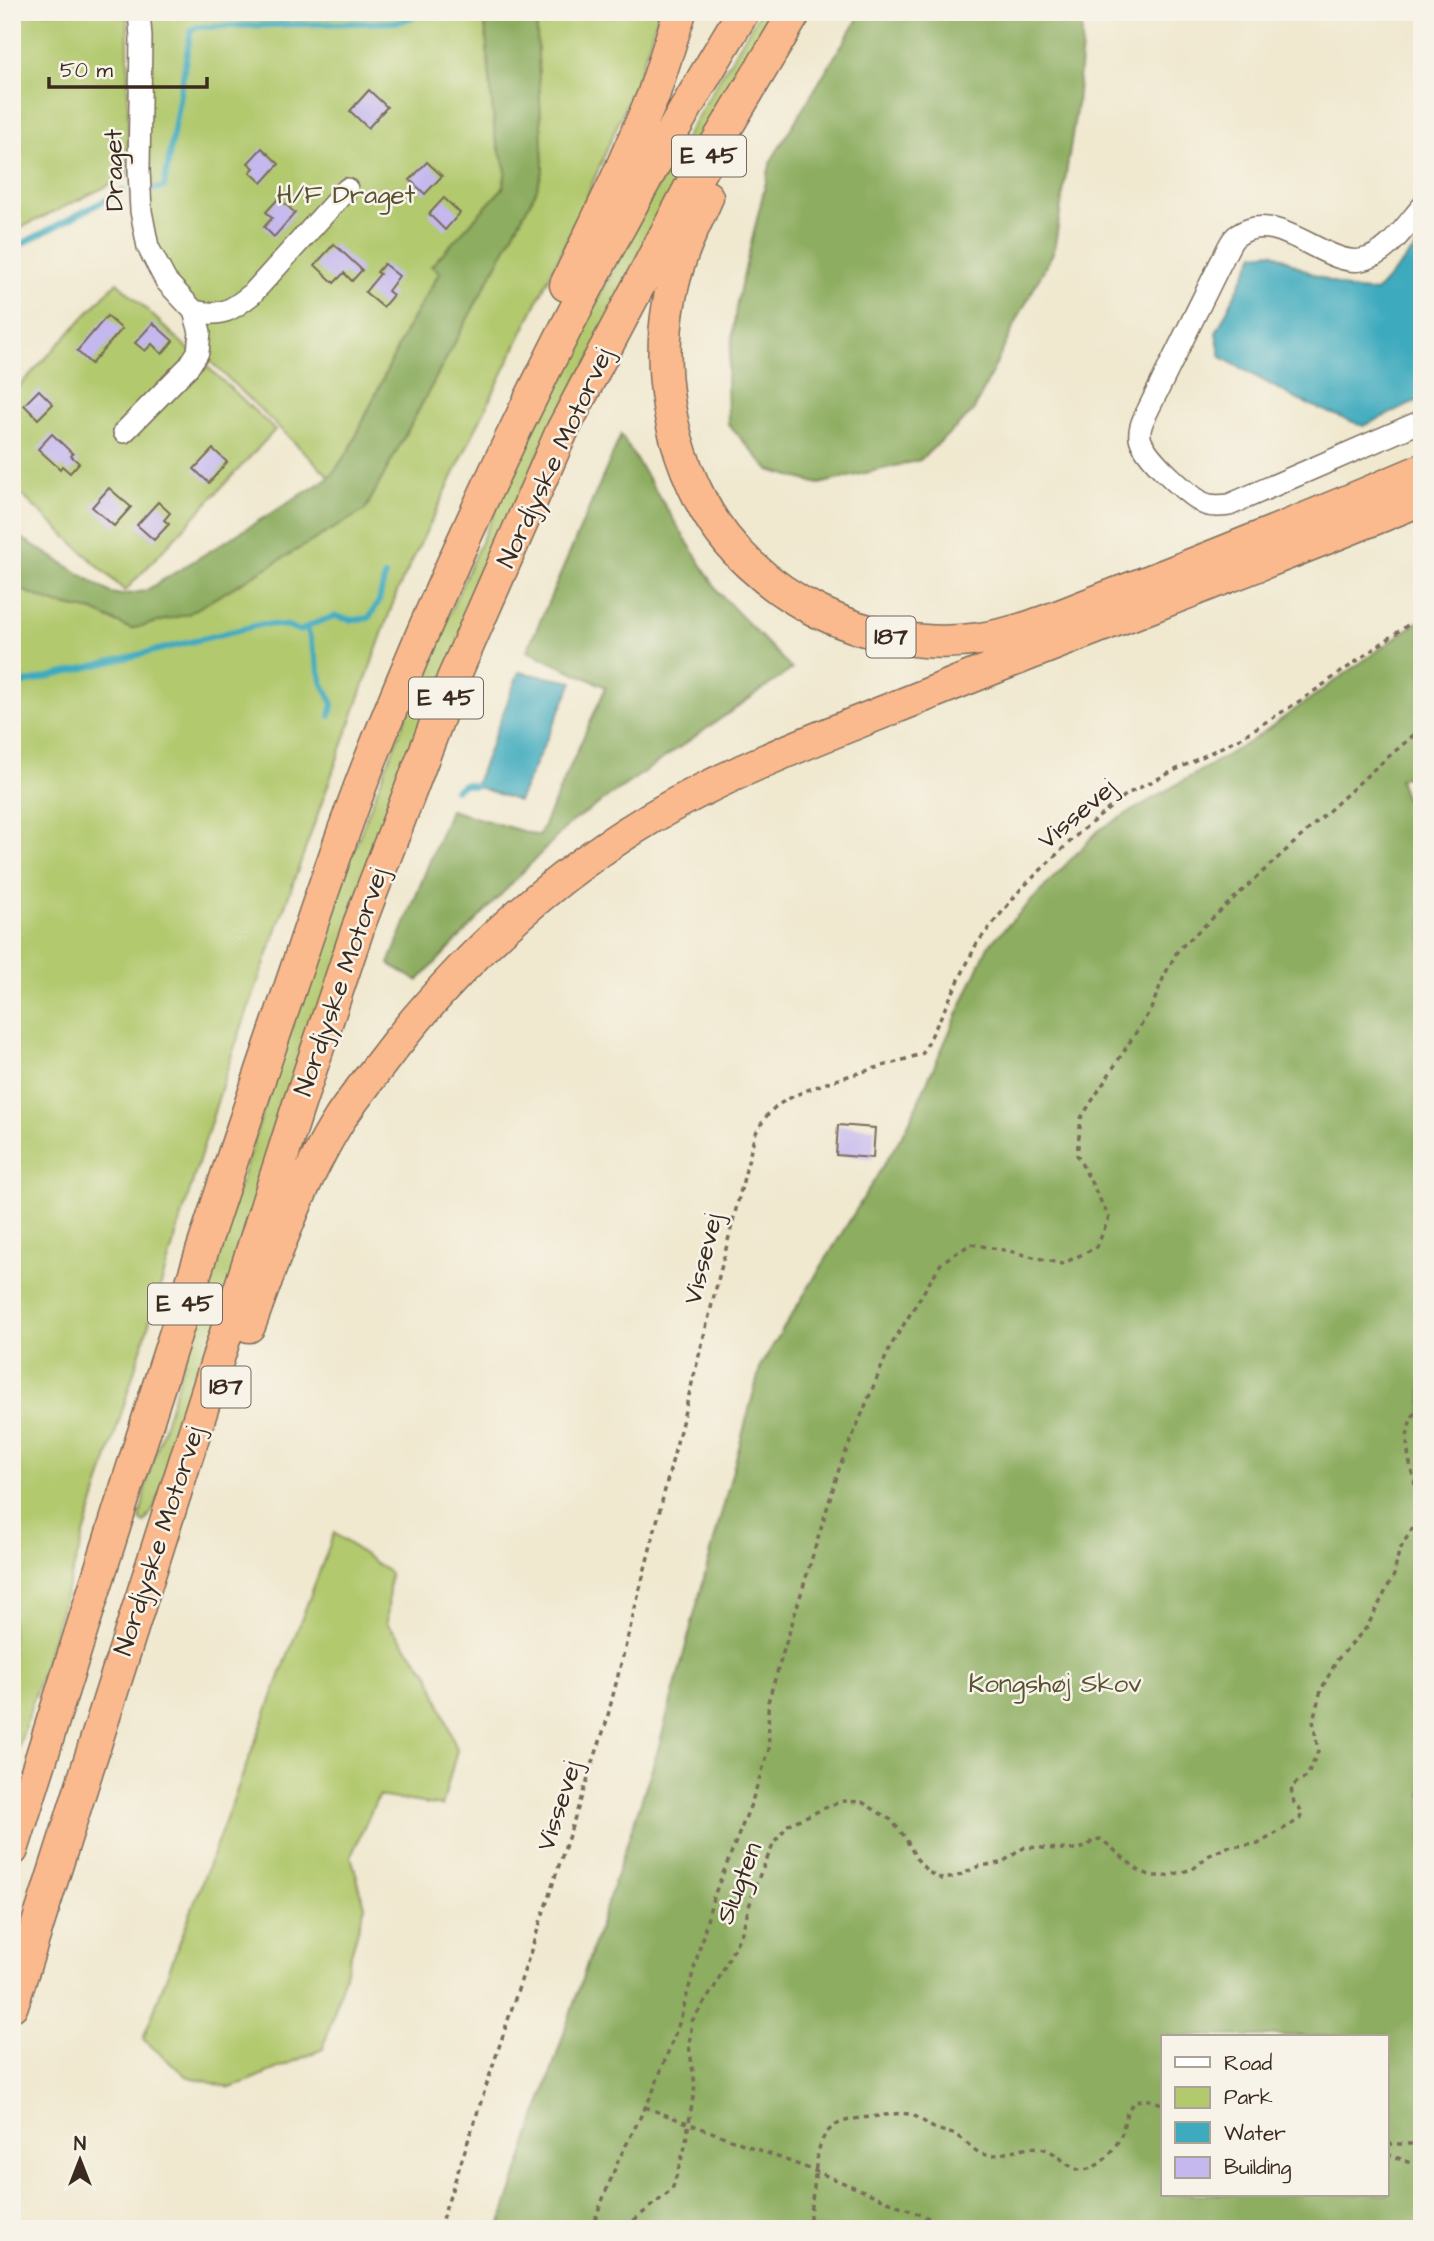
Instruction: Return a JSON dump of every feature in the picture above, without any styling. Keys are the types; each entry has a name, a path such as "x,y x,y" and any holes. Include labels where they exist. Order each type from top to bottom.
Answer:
{"highway":[{"path":"370,762 471,484 615,183 653,96 680,12"},
{"name":"Nordjyske Motorvej","path":"12,1850 242,1126 326,878 370,762 428,622 529,400 695,90 743,12"},
{"name":"Nordjyske Motorvej","path":"12,2005 298,1107 351,949 453,679 562,431 690,188 795,12"},
{"name":"187","path":"818,12 709,194 682,254 667,313 663,360 669,415 677,446 687,475 706,511 728,541 756,570 791,598 836,620 884,636 933,641 980,639 1026,628 1148,582 1422,470"},
{"name":"187","path":"121,1658 275,1255 315,1165 339,1119 407,1028 492,937 555,884 611,844 694,794 758,763 1422,499"}],"street":[{"name":"Draget","path":"139,12 139,170 145,235 148,247 166,281 194,311"},
{"path":"124,432 194,359 198,352 200,332 194,311 212,315 234,308 252,294 347,189"},
{"path":"1422,207 1392,242 1377,254 1362,260 1349,260 1332,254 1276,229 1265,228 1237,235 1228,248 1145,416 1139,436 1146,452 1194,497 1205,504 1218,507 1229,505 1422,421"}],"path":[{"name":"Vissevej","path":"439,2229 606,1723 755,1134 771,1110 807,1090 923,1053 977,943 1020,890 1080,832 1127,794 1241,738 1303,699 1422,615"},
{"path":"591,2229 680,2021 713,1898 751,1804 769,1750 768,1702 840,1466 890,1347 943,1262 971,1244 1062,1264 1097,1247 1109,1217 1077,1155 1081,1118 1151,1009 1178,950 1422,728"},
{"name":"Slugten","path":"629,2229 634,2220 672,2190 685,2147 687,2121 695,2085 689,2045 692,2021 714,1988 742,1932 755,1886 774,1843 789,1824 797,1819 841,1801 862,1802 891,1820 928,1872 942,1879 956,1877 979,1866 1001,1863 1025,1847 1077,1850 1088,1846 1093,1840 1101,1839 1138,1870 1152,1876 1167,1876 1194,1869 1208,1856 1227,1847 1258,1844 1300,1819 1301,1811 1294,1803 1291,1788 1307,1777 1318,1751 1313,1720 1321,1690 1337,1660 1367,1627 1394,1575 1399,1551 1422,1513 1409,1456 1408,1428 1412,1416 1422,1405"},
{"path":"811,2229 818,2146 835,2124 851,2118 907,2114 961,2138 971,2148 985,2155 999,2154 1020,2147 1042,2148 1058,2154 1070,2167 1081,2170 1104,2160 1121,2137 1128,2110 1137,2101 1146,2099 1161,2103"},
{"path":"645,2107 815,2171 955,2229"},
{"path":"1388,2144 1422,2142"},
{"path":"1388,2154 1422,2167"}],"green space":[{"path":"12,12 127,12 128,176 12,232"},
{"name":"H/F Draget","path":"147,12 484,12 495,136 506,170 503,188 432,266 440,271 406,330 350,449 330,477 208,359 194,304 172,280 153,238 144,204"},
{"path":"484,12 536,12 543,169 536,191 365,510 188,614 131,629 93,611 57,604 12,586 12,532 111,593 121,595 145,591 330,477 350,449 406,330 440,272 431,266 503,188 506,170 495,136"},
{"path":"536,12 659,12 639,74 579,215 397,592 230,1060 12,1769 12,586 57,604 93,611 131,629 365,510 536,191 543,168"},
{"path":"760,12 780,12 540,450 162,1487 153,1510 144,1523 140,1519 146,1484 284,1048 345,875 417,689 504,490 600,295 704,105"},
{"path":"862,12 1082,12 1077,104 1054,251 973,412 920,460 819,484 769,470 728,424 727,378 737,302 771,161"},
{"path":"117,282 275,430 125,591 12,486 12,394"},
{"path":"621,435 719,593 792,669 568,825 418,981 389,964 450,810 539,836 606,687 527,651"},
{"name":"Kongshøj Skov","path":"1422,619 1422,769 1399,779 1422,846 1422,2229 499,2229 658,1750 761,1365 907,1127 988,946 1099,830 1251,741"},
{"path":"334,1533 390,1573 387,1623 429,1674 457,1750 442,1806 378,1796 351,1856 365,1906 323,2049 231,2088 186,2076 143,2039"}],"water":[{"path":"1422,241 1422,399 1363,426 1300,401 1221,357 1216,333 1255,254 1272,252 1310,273 1349,289 1376,292"},
{"path":"519,672 573,682 518,801 475,786"}],"building":[{"path":"369,90 387,107 368,128 350,111"},
{"path":"262,148 279,164 262,183 250,172 254,168 248,163"},
{"path":"427,162 442,176 425,194 410,180"},
{"path":"279,198 295,213 274,237 264,227 272,218 266,212"},
{"path":"444,198 460,213 445,230 429,214"},
{"path":"334,244 362,270 352,281 344,273 334,283 315,265"},
{"path":"384,264 399,276 388,291 393,295 383,307 365,292 380,274 377,272"},
{"path":"107,316 122,329 91,364 77,351"},
{"path":"153,323 173,341 162,354 152,344 145,351 135,343"},
{"path":"39,390 53,404 38,419 24,405"},
{"path":"52,434 79,463 70,473 62,466 60,469 38,449"},
{"path":"213,449 227,462 209,483 194,469"},
{"path":"109,488 131,507 114,526 92,507"},
{"path":"158,502 170,513 164,520 169,524 154,540 137,525"},
{"path":"838,1125 875,1128 873,1158 836,1155"}],"waterway":[{"path":"149,190 164,187 191,30 198,27 399,22 428,12"},
{"path":"12,249 123,191"},
{"path":"12,686 263,624 288,626 300,631 335,616 352,620 369,618 379,601 385,576"},
{"path":"307,627 322,682 333,704 330,716"},
{"path":"455,790 464,784 475,786"}]}
